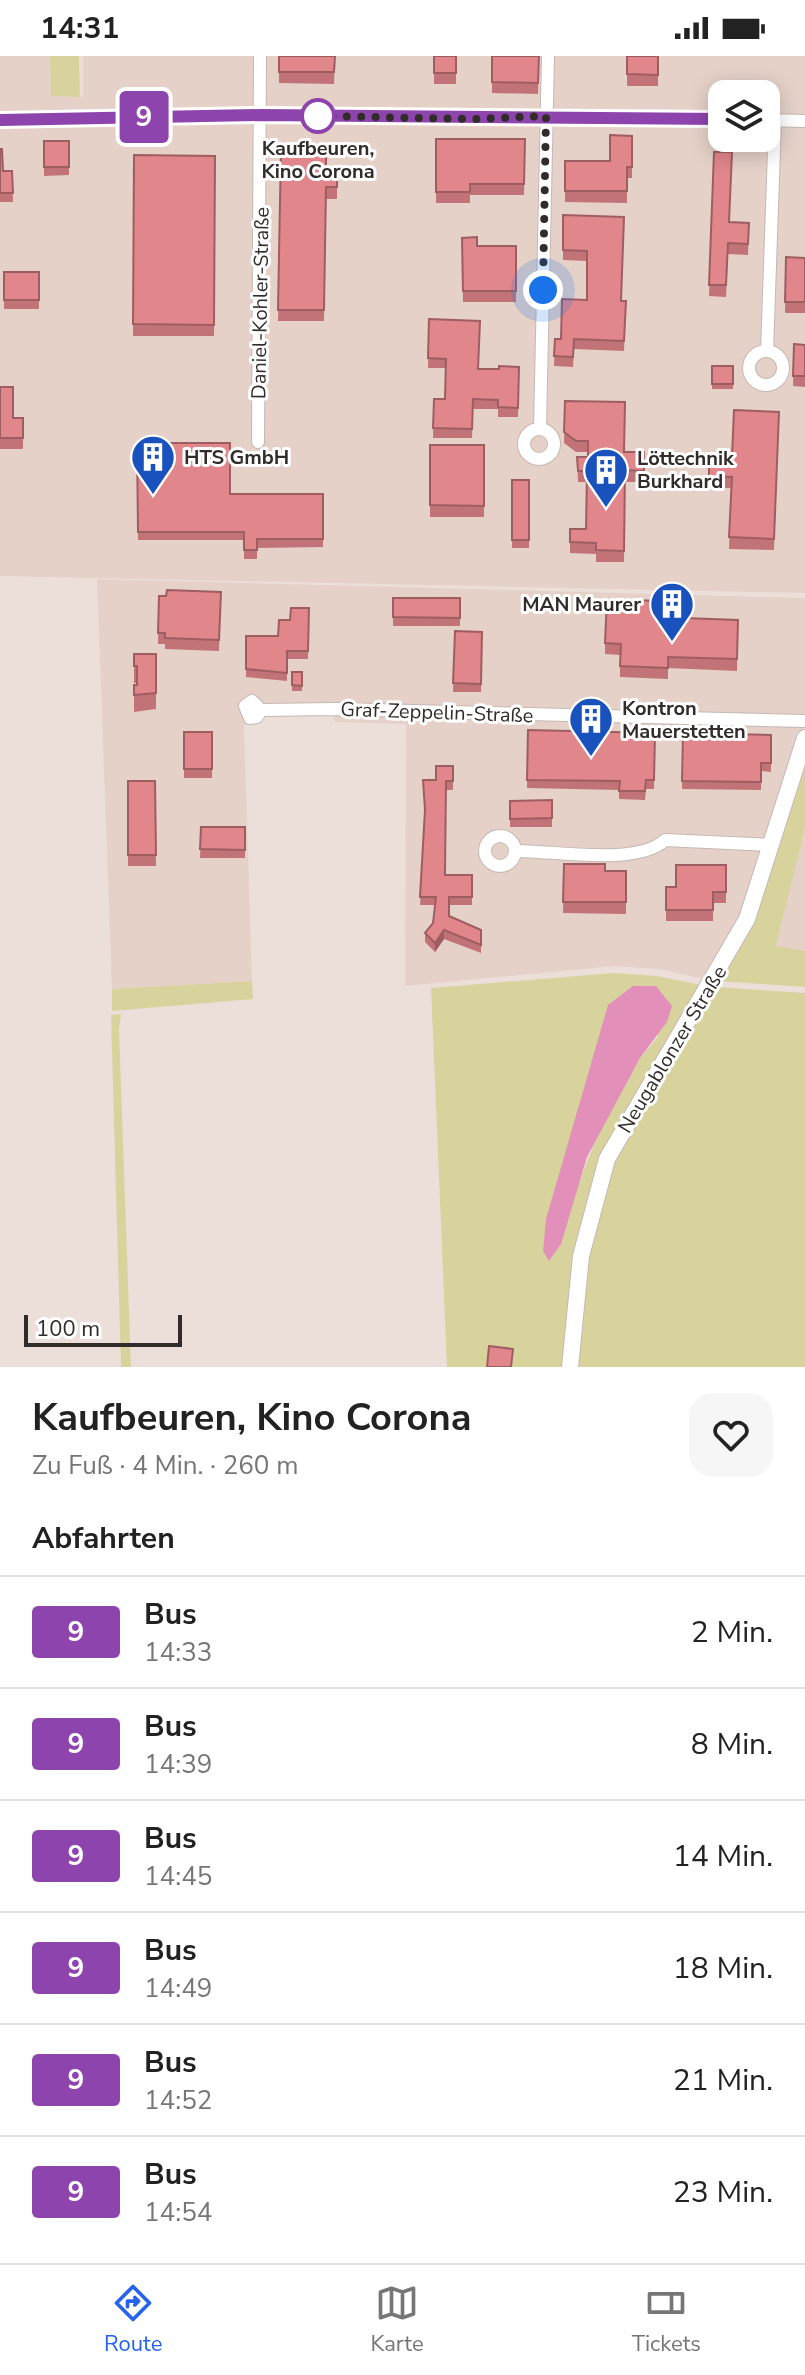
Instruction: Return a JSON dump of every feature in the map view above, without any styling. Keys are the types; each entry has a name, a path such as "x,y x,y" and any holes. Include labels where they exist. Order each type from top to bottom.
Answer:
{"street":[{"name":"Daniel-Kohler-Straße","path":"258,442 260,56"},
{"path":"540,429 548,56"},
{"path":"0,120 261,115 708,119"},
{"path":"780,120 805,121"},
{"path":"767,351 770,152"},
{"name":"Graf-Zeppelin-Straße","path":"261,710 805,721"},
{"name":"Neugablonzer Straße","path":"570,1367 581,1256 607,1159 747,919 805,738"},
{"path":"515,851 630,856 656,849 665,840 772,845"}],"shaded area":[{"path":"0,56 50,56 51,96 83,97 83,56 805,56 805,593 0,576"},
{"path":"50,56 79,56 80,97 51,96"},
{"path":"97,579 805,598 805,724 742,918 709,980 659,969 614,966 405,986 406,724 335,722 331,712 265,712 258,724 244,725 252,981 112,989"},
{"path":"805,758 805,829 776,946 805,951 805,987 719,981"},
{"path":"805,829 805,951 776,947"},
{"path":"614,973 657,976 706,986 604,1157 565,1367 447,1367 431,988","holes":["656,986 658,1037 640,1058 600,1129 574,1195 543,1250"]},
{"path":"252,981 253,999 112,1011 112,989"},
{"path":"633,986 656,986 672,1006 667,1022 640,1058 587,1157 561,1244 549,1261 543,1251 546,1219 608,1005"},
{"path":"715,987 805,993 805,1367 574,1367 584,1257 610,1161"},
{"path":"121,1014 119,1029 131,1367 121,1367 111,1015"}],"building":[{"path":"279,56 335,56 334,72 279,72"},
{"path":"434,56 456,56 456,73 434,73"},
{"path":"492,56 539,56 538,83 492,82"},
{"path":"627,56 658,56 658,75 627,74"},
{"path":"610,135 632,136 632,167 627,167 627,191 565,191 565,161 610,161"},
{"path":"436,139 525,139 524,184 470,184 470,192 436,192"},
{"path":"44,141 69,141 69,167 44,167"},
{"path":"281,148 326,148 326,176 337,176 337,187 326,187 324,310 278,310"},
{"path":"0,149 3,171 12,171 13,193 0,193"},
{"path":"714,152 732,152 729,222 749,223 748,244 728,243 726,285 709,285"},
{"path":"134,155 215,156 214,325 133,324"},
{"path":"563,215 624,217 621,301 626,301 624,341 574,339 573,357 554,356 555,339 561,339 562,299 587,300 587,251 563,250"},
{"path":"477,237 477,246 516,246 516,291 463,291 462,238"},
{"path":"786,257 805,258 805,302 785,302"},
{"path":"4,272 39,272 39,300 4,300"},
{"path":"429,319 480,321 478,369 519,367 518,408 498,407 498,400 473,399 472,429 433,428 434,399 445,399 446,359 428,358"},
{"path":"794,344 805,345 805,376 793,376"},
{"path":"712,366 733,366 733,384 712,384"},
{"path":"0,387 13,387 13,418 23,418 23,438 0,438"},
{"name":"Löttechnik Burkhard","path":"565,401 625,402 624,452 644,452 644,471 625,470 624,551 596,550 596,543 570,542 570,529 586,529 587,471 578,471 577,457 588,457 588,441 576,441 564,432"},
{"path":"734,410 779,412 774,539 729,537 732,477 709,476 709,456 732,456"},
{"path":"137,443 230,443 230,494 323,494 323,539 257,539 257,550 244,550 244,532 138,532"},
{"path":"430,445 484,445 484,506 430,505"},
{"path":"512,480 529,480 529,540 512,540"},
{"path":"167,590 221,592 219,640 165,638 165,633 158,633 159,596 166,596"},
{"path":"393,598 460,598 460,618 393,617"},
{"name":"MAN Maurer","path":"607,599 658,601 657,617 738,620 737,659 668,657 668,668 620,666 621,644 605,643"},
{"path":"291,608 309,608 308,651 287,651 287,673 246,669 246,636 278,636 279,620 290,620"},
{"path":"455,631 482,632 481,684 453,683"},
{"path":"134,654 156,654 156,693 134,695 137,666 134,666"},
{"path":"292,672 302,672 302,686 292,685"},
{"name":"Kontron Mauerstetten","path":"528,730 655,733 654,780 646,780 645,791 619,791 620,781 527,780"},
{"path":"184,732 212,732 212,769 184,769"},
{"path":"683,733 771,735 771,763 761,763 761,782 682,781"},
{"path":"436,766 453,766 453,781 446,781 445,875 472,875 472,897 449,897 449,916 481,930 481,945 444,930 435,943 425,933 433,923 436,897 420,897 425,810 423,780 436,780"},
{"path":"128,781 155,781 156,855 128,855"},
{"path":"552,800 552,818 510,819 510,801"},
{"path":"201,827 245,827 245,850 200,849"},
{"path":"564,864 605,864 605,871 626,871 626,902 563,902"},
{"path":"676,865 726,865 726,892 713,892 713,910 666,910 666,887 676,887"},
{"path":"489,1346 513,1349 511,1367 487,1367"}],"bus line":[{"name":"9","path":"0,120 261,115 708,119"}],"place":[{"name":"Kaufbeuren, Kino Corona","path":"318,116"},
{"name":"HTS GmbH","path":"153,496"},
{"name":"Löttechnik Burkhard","path":"606,509"},
{"name":"MAN Maurer","path":"672,643"},
{"name":"Kontron Mauerstetten","path":"591,758"}],"route":[{"path":"318,116 475,119 546,116 543,290"}]}
